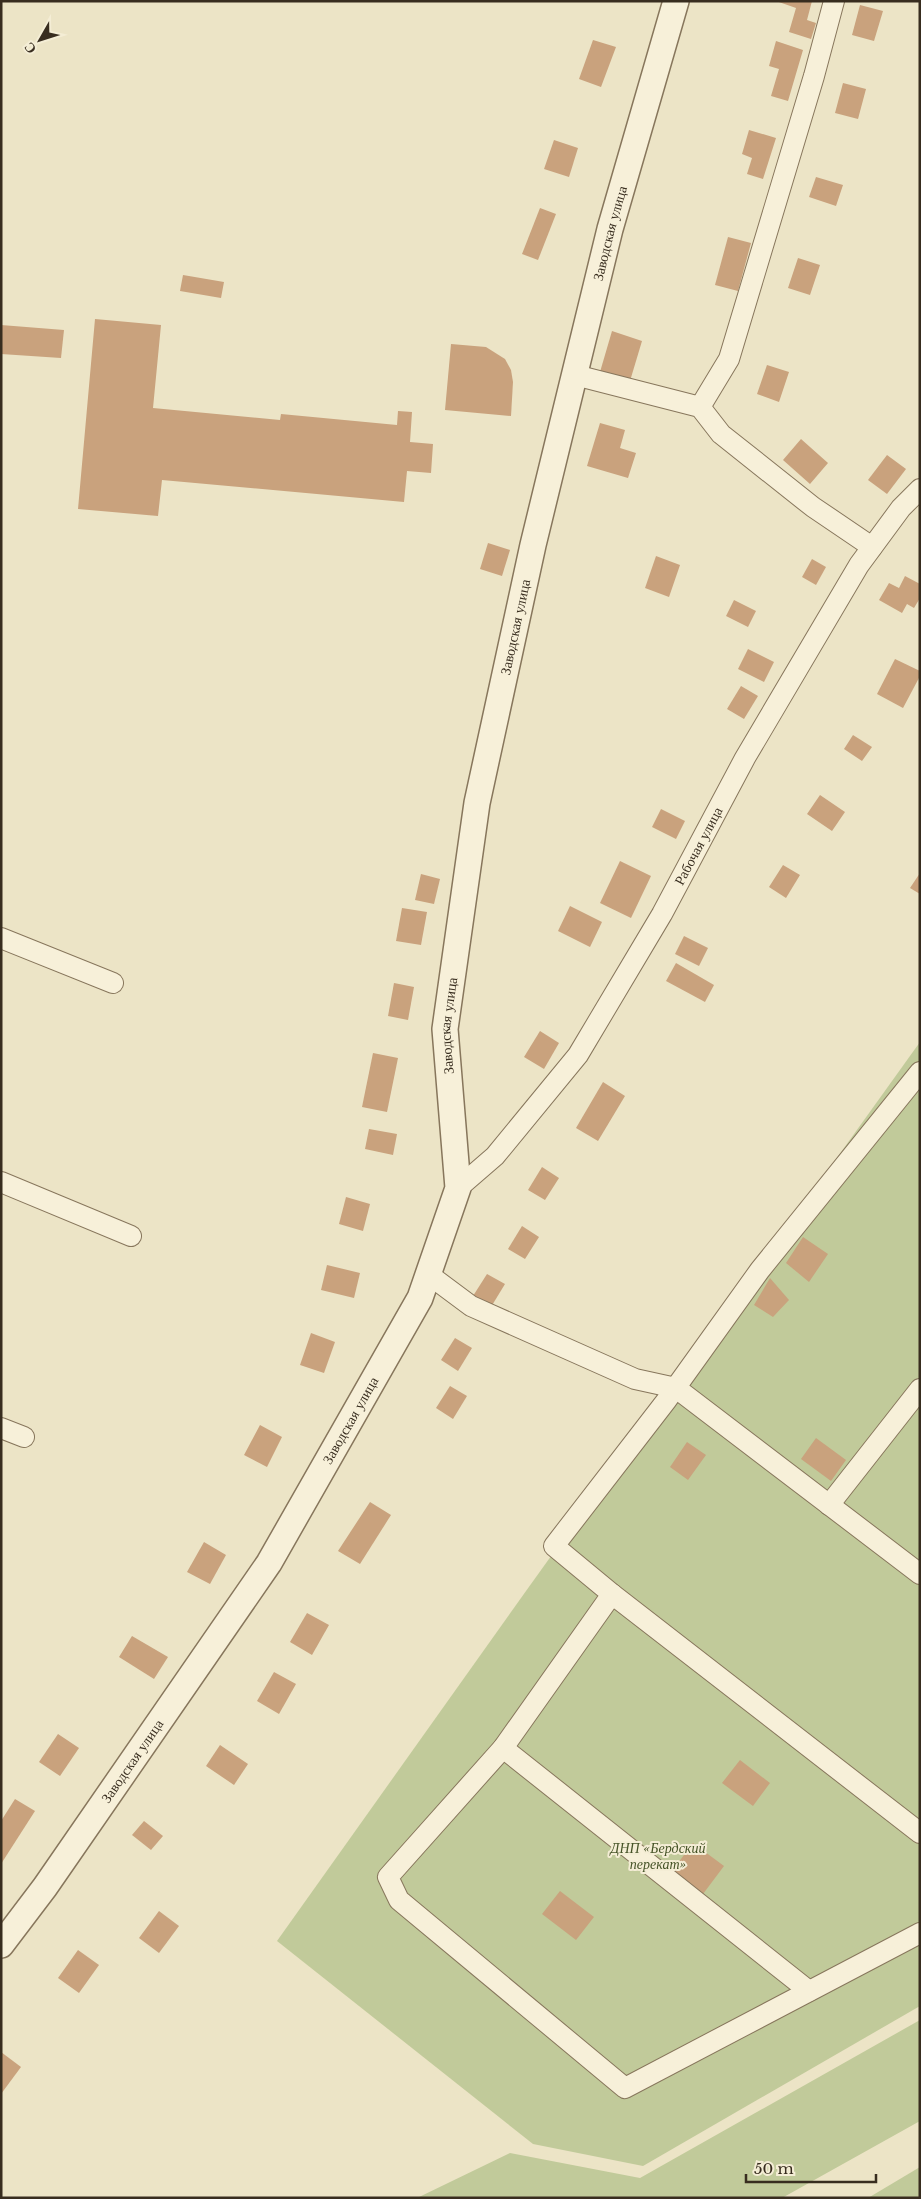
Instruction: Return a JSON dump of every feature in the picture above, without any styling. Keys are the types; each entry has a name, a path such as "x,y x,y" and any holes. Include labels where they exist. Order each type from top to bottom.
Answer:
{"street":[{"name":"Заводская улица","path":"1,1945 45,1887 269,1562 420,1298 458,1188 445,1029 477,803 533,546 610,229 676,1"},
{"path":"700,407 729,359 814,76 834,1"},
{"path":"575,374 700,407 720,434 813,507 872,547"},
{"name":"Рабочая улица","path":"458,1188 495,1156 578,1055 662,914 745,758 859,565 901,508 920,489"},
{"path":"1,938 113,983"},
{"path":"920,1072 760,1270 676,1388 554,1546 612,1594 920,1833"},
{"path":"1,1182 131,1236"},
{"path":"428,1274 471,1306 635,1379 676,1388 920,1574"},
{"path":"829,1505 920,1389"},
{"path":"1,1428 24,1437"},
{"path":"612,1594 503,1748 388,1877 399,1900 625,2088 920,1933"},
{"path":"503,1748 810,1990"}],"green space":[{"name":"ДНП «Бердский перекат»","path":"920,1042 920,2006 643,2166 533,2144 277,1941"},
{"path":"920,2020 920,2121 782,2198 417,2198 510,2153 640,2178"},
{"path":"920,2167 920,2198 868,2198"}],"building":[{"path":"776,1 812,1 807,20 816,23 811,39 789,32 796,8"},
{"path":"860,5 883,11 874,41 852,35"},
{"path":"593,40 616,47 601,87 579,79"},
{"path":"776,41 803,50 788,101 771,96 779,69 769,66"},
{"path":"843,83 866,89 858,119 835,113"},
{"path":"749,130 776,138 763,179 747,174 752,158 742,154"},
{"path":"554,140 578,148 569,177 544,169"},
{"path":"816,177 843,185 836,206 809,197"},
{"path":"540,208 556,214 538,260 522,254"},
{"path":"728,237 751,243 738,291 715,285"},
{"path":"798,258 820,265 810,295 788,288"},
{"path":"183,275 224,282 221,298 180,291"},
{"path":"95,319 161,325 153,408 280,420 281,414 397,425 398,411 412,412 410,442 433,444 431,473 407,471 404,502 162,480 158,516 78,509"},
{"path":"1,325 64,330 61,358 1,354"},
{"path":"612,331 642,341 630,381 600,372"},
{"path":"451,344 486,347 505,359 511,370 513,382 511,416 445,410"},
{"path":"767,365 789,372 779,402 757,394"},
{"path":"600,423 625,430 620,448 636,453 628,478 587,466"},
{"path":"801,439 828,463 810,484 783,460"},
{"path":"887,455 906,469 887,494 868,480"},
{"path":"488,543 510,550 502,576 480,569"},
{"path":"656,556 680,565 669,597 645,588"},
{"path":"812,559 826,567 816,585 802,577"},
{"path":"905,576 920,584 920,598 914,608 907,604 902,613 879,600 889,583 899,588"},
{"path":"734,600 756,611 748,627 726,616"},
{"path":"748,649 774,662 764,682 738,669"},
{"path":"895,659 920,671 920,676 903,708 877,694"},
{"path":"741,686 758,696 744,719 727,709"},
{"path":"853,735 872,747 862,761 844,749"},
{"path":"820,795 845,812 832,831 807,814"},
{"path":"661,809 685,821 676,839 652,827"},
{"path":"620,861 651,876 631,918 600,903"},
{"path":"783,865 800,875 786,898 769,887"},
{"path":"920,873 920,894 910,888"},
{"path":"421,874 440,879 434,904 415,900"},
{"path":"570,906 602,922 590,947 558,931"},
{"path":"402,908 427,912 421,945 396,941"},
{"path":"684,936 708,948 699,966 675,954"},
{"path":"676,963 714,985 705,1002 666,981"},
{"path":"394,983 414,987 408,1020 388,1016"},
{"path":"540,1031 559,1043 544,1069 524,1057"},
{"path":"373,1053 398,1058 387,1112 362,1107"},
{"path":"603,1082 625,1096 598,1141 576,1128"},
{"path":"369,1129 397,1134 393,1155 365,1149"},
{"path":"542,1167 559,1178 545,1200 528,1190"},
{"path":"346,1197 370,1204 363,1231 339,1224"},
{"path":"522,1226 539,1237 525,1259 508,1249"},
{"path":"803,1237 828,1254 809,1282 786,1263"},
{"path":"327,1265 360,1273 354,1298 321,1290"},
{"path":"487,1274 505,1284 491,1307 473,1296"},
{"path":"770,1278 789,1300 773,1317 754,1305"},
{"path":"311,1333 335,1342 324,1373 300,1365"},
{"path":"455,1338 472,1348 458,1371 441,1360"},
{"path":"450,1386 467,1396 453,1419 436,1408"},
{"path":"260,1425 282,1437 267,1467 244,1455"},
{"path":"816,1438 846,1460 831,1481 801,1459"},
{"path":"687,1442 706,1455 688,1480 670,1467"},
{"path":"370,1502 391,1515 360,1564 338,1551"},
{"path":"204,1542 226,1555 210,1584 187,1572"},
{"path":"307,1613 329,1625 312,1655 290,1642"},
{"path":"132,1636 168,1657 154,1679 119,1657"},
{"path":"274,1672 296,1684 279,1714 257,1701"},
{"path":"58,1734 79,1748 60,1776 39,1762"},
{"path":"220,1745 248,1764 234,1785 206,1766"},
{"path":"740,1760 770,1783 753,1806 722,1783"},
{"path":"15,1799 35,1811 1,1864 1,1821"},
{"path":"144,1821 163,1836 151,1850 132,1835"},
{"path":"693,1843 724,1866 703,1894 672,1871"},
{"path":"560,1891 594,1917 576,1940 542,1914"},
{"path":"159,1911 179,1926 159,1953 139,1938"},
{"path":"78,1950 99,1965 79,1993 58,1978"},
{"path":"1,2052 21,2067 1,2094"}]}
